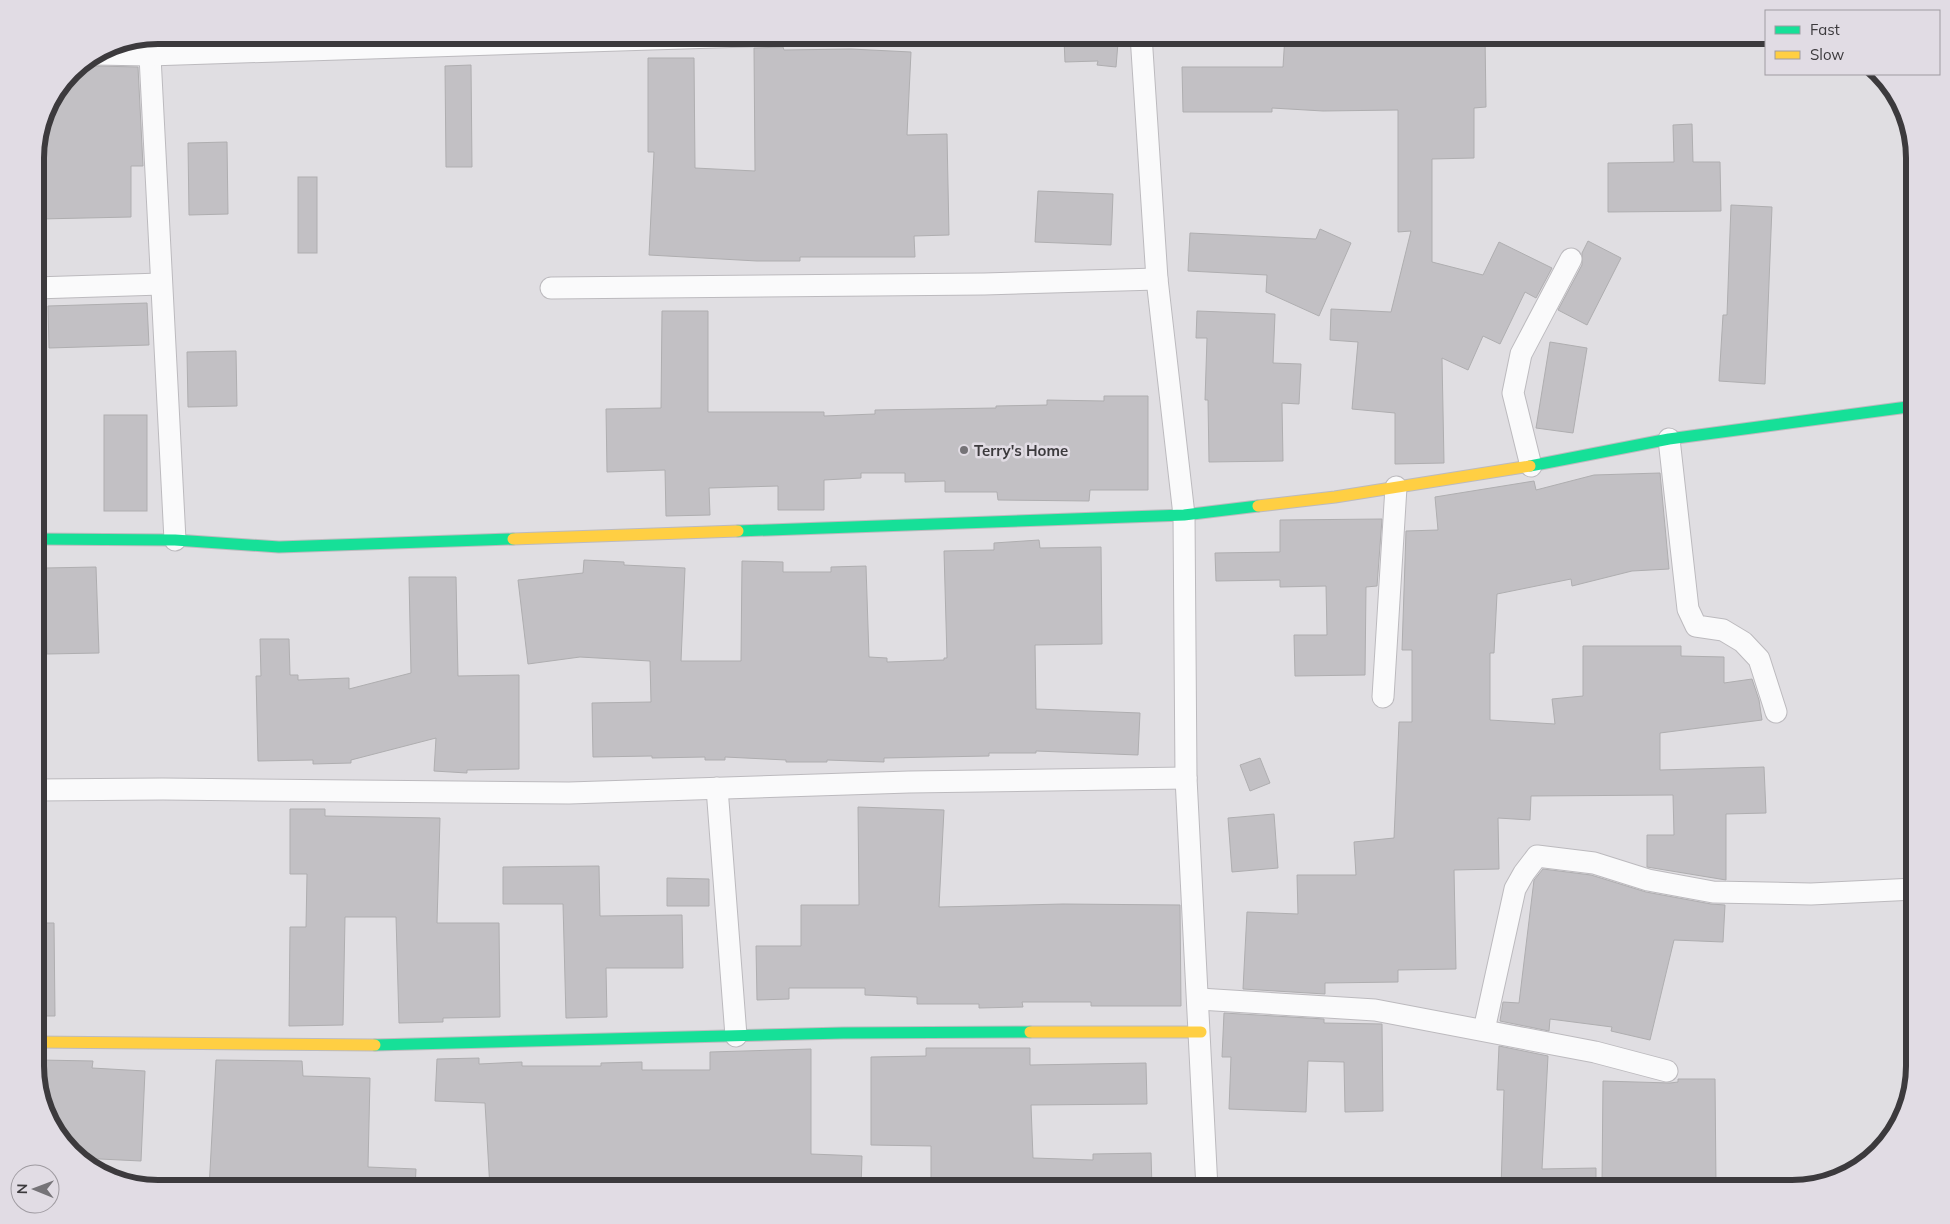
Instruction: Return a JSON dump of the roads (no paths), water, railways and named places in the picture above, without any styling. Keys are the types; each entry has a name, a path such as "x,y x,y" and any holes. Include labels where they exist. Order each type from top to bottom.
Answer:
{"street":[{"path":"120,50 149,46 276,44"},
{"path":"1142,44 1157,279 1184,515 1186,778 1201,1032 1207,1180"},
{"path":"149,46 174,540"},
{"path":"1531,466 1513,393 1521,354 1572,259"},
{"path":"551,288 984,284 1157,279"},
{"path":"44,288 161,284"},
{"path":"44,539 174,540 279,547 1184,515 1396,487 1531,466 1668,439 1906,407"},
{"path":"1668,439 1688,609 1696,626 1723,630 1743,642 1759,659 1776,712"},
{"path":"1383,697 1396,487"},
{"path":"44,790 173,789 569,793 909,782 1186,778"},
{"path":"717,788 736,1036"},
{"path":"1484,1030 1516,889 1524,873 1537,856 1594,863 1648,880 1713,892 1811,894 1906,889"},
{"path":"1199,999 1375,1010 1595,1052 1668,1071"},
{"path":"44,1042 338,1046 843,1033 1201,1032"}],"place":[{"name":"Terry's Home","path":"964,450"}]}
